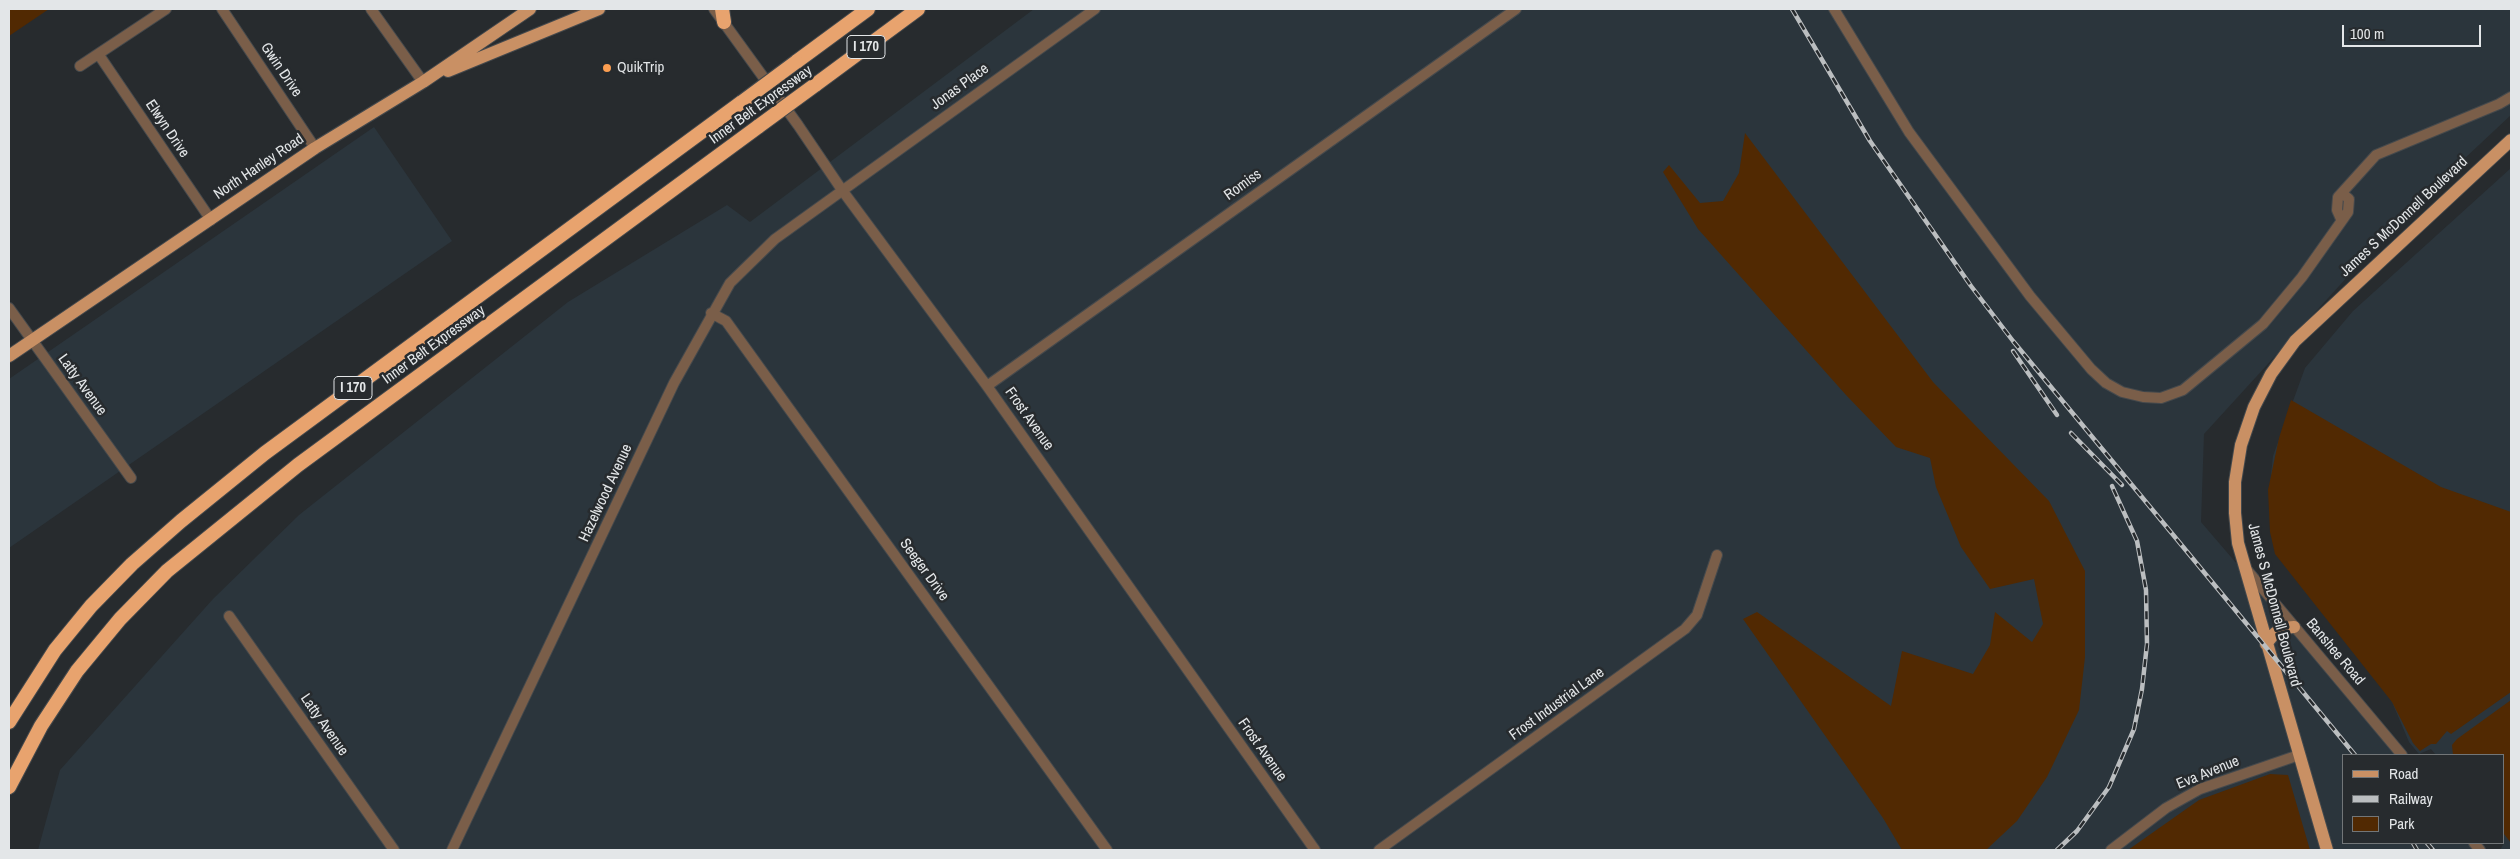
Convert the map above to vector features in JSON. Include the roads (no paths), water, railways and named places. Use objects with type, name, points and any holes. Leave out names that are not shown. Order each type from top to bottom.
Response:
[{"type":"highway","name":"Inner Belt Expressway","points":[[9,722],[44,666],[86,613],[132,564],[180,521],[278,443],[868,9]]},
{"type":"highway","name":"Inner Belt Expressway","points":[[9,787],[41,726],[77,671],[120,619],[174,565],[305,460],[918,9]]},
{"type":"main road","name":"North Hanley Road","points":[[9,356],[315,148],[423,82],[530,9]]},
{"type":"main road","points":[[423,82],[599,9]]},
{"type":"main road","name":"James S McDonnell Boulevard","points":[[2327,850],[2238,543],[2235,513],[2237,463],[2254,406],[2271,374],[2307,328],[2511,140]]},
{"type":"main road","points":[[2266,644],[2280,631],[2294,627]]},
{"type":"street","points":[[80,66],[166,9]]},
{"type":"street","name":"Gwin Drive","points":[[222,9],[315,148]]},
{"type":"street","points":[[371,9],[423,82]]},
{"type":"street","name":"Frost Avenue","points":[[714,9],[723,15],[842,190],[987,386],[1315,850]]},
{"type":"street","name":"Jonas Place","points":[[842,190],[1095,9]]},
{"type":"street","name":"Romiss","points":[[987,386],[1516,9]]},
{"type":"street","points":[[1834,9],[1909,132],[2027,293],[2091,369],[2106,383],[2122,392],[2143,397],[2161,398],[2183,390],[2205,374],[2263,324],[2302,277],[2341,219],[2348,212],[2349,199],[2343,194],[2376,155],[2499,104],[2511,96]]},
{"type":"street","name":"Elwyn Drive","points":[[99,55],[211,220]]},
{"type":"street","name":"Hazelwood Avenue","points":[[452,850],[674,383],[711,313],[730,283],[750,261],[775,239],[842,190]]},
{"type":"street","name":"Latty Avenue","points":[[9,308],[130,478]]},
{"type":"street","name":"Seeger Drive","points":[[711,313],[726,321],[1107,850]]},
{"type":"street","name":"Frost Industrial Lane","points":[[1379,850],[1685,629],[1697,615],[1718,555]]},
{"type":"street","name":"Banshee Road","points":[[2245,567],[2401,754]]},
{"type":"street","name":"Latty Avenue","points":[[230,616],[394,850]]},
{"type":"street","name":"Eva Avenue","points":[[2111,850],[2166,808],[2200,789],[2299,755]]},
{"type":"railway","points":[[1792,9],[1870,141],[1971,286],[2013,341],[2354,754]]},
{"type":"railway","points":[[2013,351],[2057,415]]},
{"type":"railway","points":[[2071,433],[2122,485]]},
{"type":"railway","points":[[2057,850],[2077,831],[2109,787],[2134,729],[2142,689],[2147,644],[2146,590],[2137,541],[2112,486]]},
{"type":"railway","points":[[2414,844],[2417,850]]},
{"type":"railway","points":[[2428,844],[2433,850]]},
{"type":"place","name":"QuikTrip","points":[[607,68]]}]
